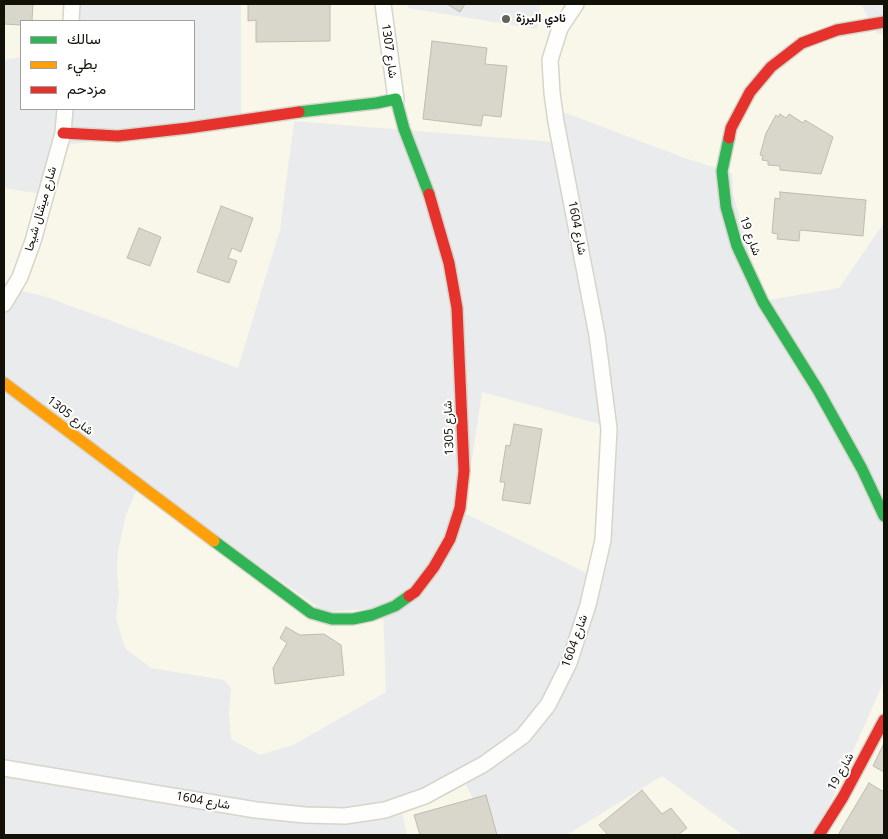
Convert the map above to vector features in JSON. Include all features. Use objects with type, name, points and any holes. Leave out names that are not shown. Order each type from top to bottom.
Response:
[{"type":"street","points":[[71,20],[72,4]]},
{"type":"street","name":"شارع 1307","points":[[383,4],[396,99]]},
{"type":"street","name":"شارع 1604","points":[[4,768],[256,810],[305,816],[345,816],[385,810],[433,792],[484,764],[523,736],[548,705],[569,662],[588,605],[603,540],[609,429],[598,335],[552,93],[550,60],[560,28],[576,4]]},
{"type":"street","name":"شارع 19","points":[[884,22],[837,30],[802,43],[771,67],[750,92],[731,128],[722,171],[726,207],[738,246],[763,302],[818,390],[862,469],[884,516]]},
{"type":"street","points":[[63,133],[118,136],[320,109],[377,104],[396,99]]},
{"type":"street","name":"شارع 1305","points":[[4,383],[310,613],[332,619],[353,619],[372,615],[396,606],[415,592],[434,568],[450,539],[460,508],[464,471],[457,308],[448,263],[426,188],[404,129],[396,99]]},
{"type":"street","name":"شارع ميشال شيحا","points":[[4,304],[20,277],[33,241],[63,133],[65,110]]},
{"type":"street","name":"شارع 19","points":[[819,835],[843,796],[884,720]]},
{"type":"shaded area","points":[[72,4],[241,4],[241,121],[67,145],[54,196],[4,188],[4,60],[20,57],[20,110],[195,110],[195,20],[68,20]]},
{"type":"shaded area","name":"نادي اليرزة","points":[[407,4],[540,4],[537,29],[408,8]]},
{"type":"shaded area","points":[[861,4],[884,4],[884,33],[877,34]]},
{"type":"shaded area","points":[[555,109],[682,157],[732,173],[733,193],[762,301],[839,288],[884,223],[884,681],[816,835],[743,835],[662,776],[567,835],[494,835],[463,780],[400,803],[407,835],[4,835],[4,287],[44,296],[238,368],[280,230],[294,121],[554,142]],"holes":[[[482,392],[603,425],[593,576],[464,513]],[[140,482],[325,612],[383,608],[386,692],[295,744],[260,755],[231,739],[229,712],[231,688],[224,680],[151,668],[125,648],[116,618],[119,594],[118,551],[126,515]]]},
{"type":"building","points":[[4,4],[33,4],[32,20],[20,20],[20,25],[4,24]]},
{"type":"building","points":[[248,4],[330,4],[330,41],[256,42],[256,20],[248,21]]},
{"type":"building","points":[[447,4],[465,4],[460,12]]},
{"type":"building","points":[[432,41],[487,48],[485,64],[507,66],[501,117],[483,115],[481,126],[423,119]]},
{"type":"building","points":[[780,114],[786,118],[789,114],[803,123],[805,120],[833,137],[821,174],[780,170],[780,166],[768,165],[768,161],[762,160],[763,156],[760,155],[766,133],[776,115],[778,117]]},
{"type":"building","points":[[780,192],[866,200],[863,236],[800,230],[799,241],[777,239],[778,234],[772,233],[775,198],[780,199]]},
{"type":"building","points":[[221,206],[253,218],[241,252],[232,248],[228,258],[237,261],[229,283],[197,272]]},
{"type":"building","points":[[139,228],[161,237],[150,266],[127,258]]},
{"type":"building","points":[[514,424],[542,429],[530,504],[502,500],[505,482],[500,482],[506,445],[510,446]]},
{"type":"building","points":[[286,627],[300,635],[324,634],[341,645],[344,675],[275,684],[273,668],[287,643],[280,638]]},
{"type":"building","points":[[884,743],[884,772],[873,766]]},
{"type":"building","points":[[869,783],[884,792],[884,835],[838,835]]},
{"type":"building","points":[[642,790],[662,814],[671,808],[687,828],[678,835],[608,835],[599,825]]},
{"type":"building","points":[[486,795],[497,835],[420,835],[414,815]]},
{"type":"traffic: fast","points":[[299,112],[396,99],[404,129],[429,194]]},
{"type":"traffic: fast","points":[[729,138],[722,171],[726,207],[737,246],[763,302],[818,390],[862,469],[884,516]]},
{"type":"traffic: fast","points":[[214,541],[311,613],[332,619],[353,619],[372,615],[395,606],[409,596]]},
{"type":"traffic: slow","points":[[4,383],[214,541]]},
{"type":"traffic: jam","points":[[729,138],[731,128],[750,92],[771,67],[802,43],[837,30],[884,22]]},
{"type":"traffic: jam","points":[[63,133],[118,136],[299,112]]},
{"type":"traffic: jam","points":[[409,596],[415,592],[434,567],[450,539],[460,508],[464,471],[457,308],[449,263],[429,194]]},
{"type":"traffic: jam","points":[[819,835],[843,797],[884,720]]},
{"type":"place","name":"نادي اليرزة","points":[[506,19]]}]
